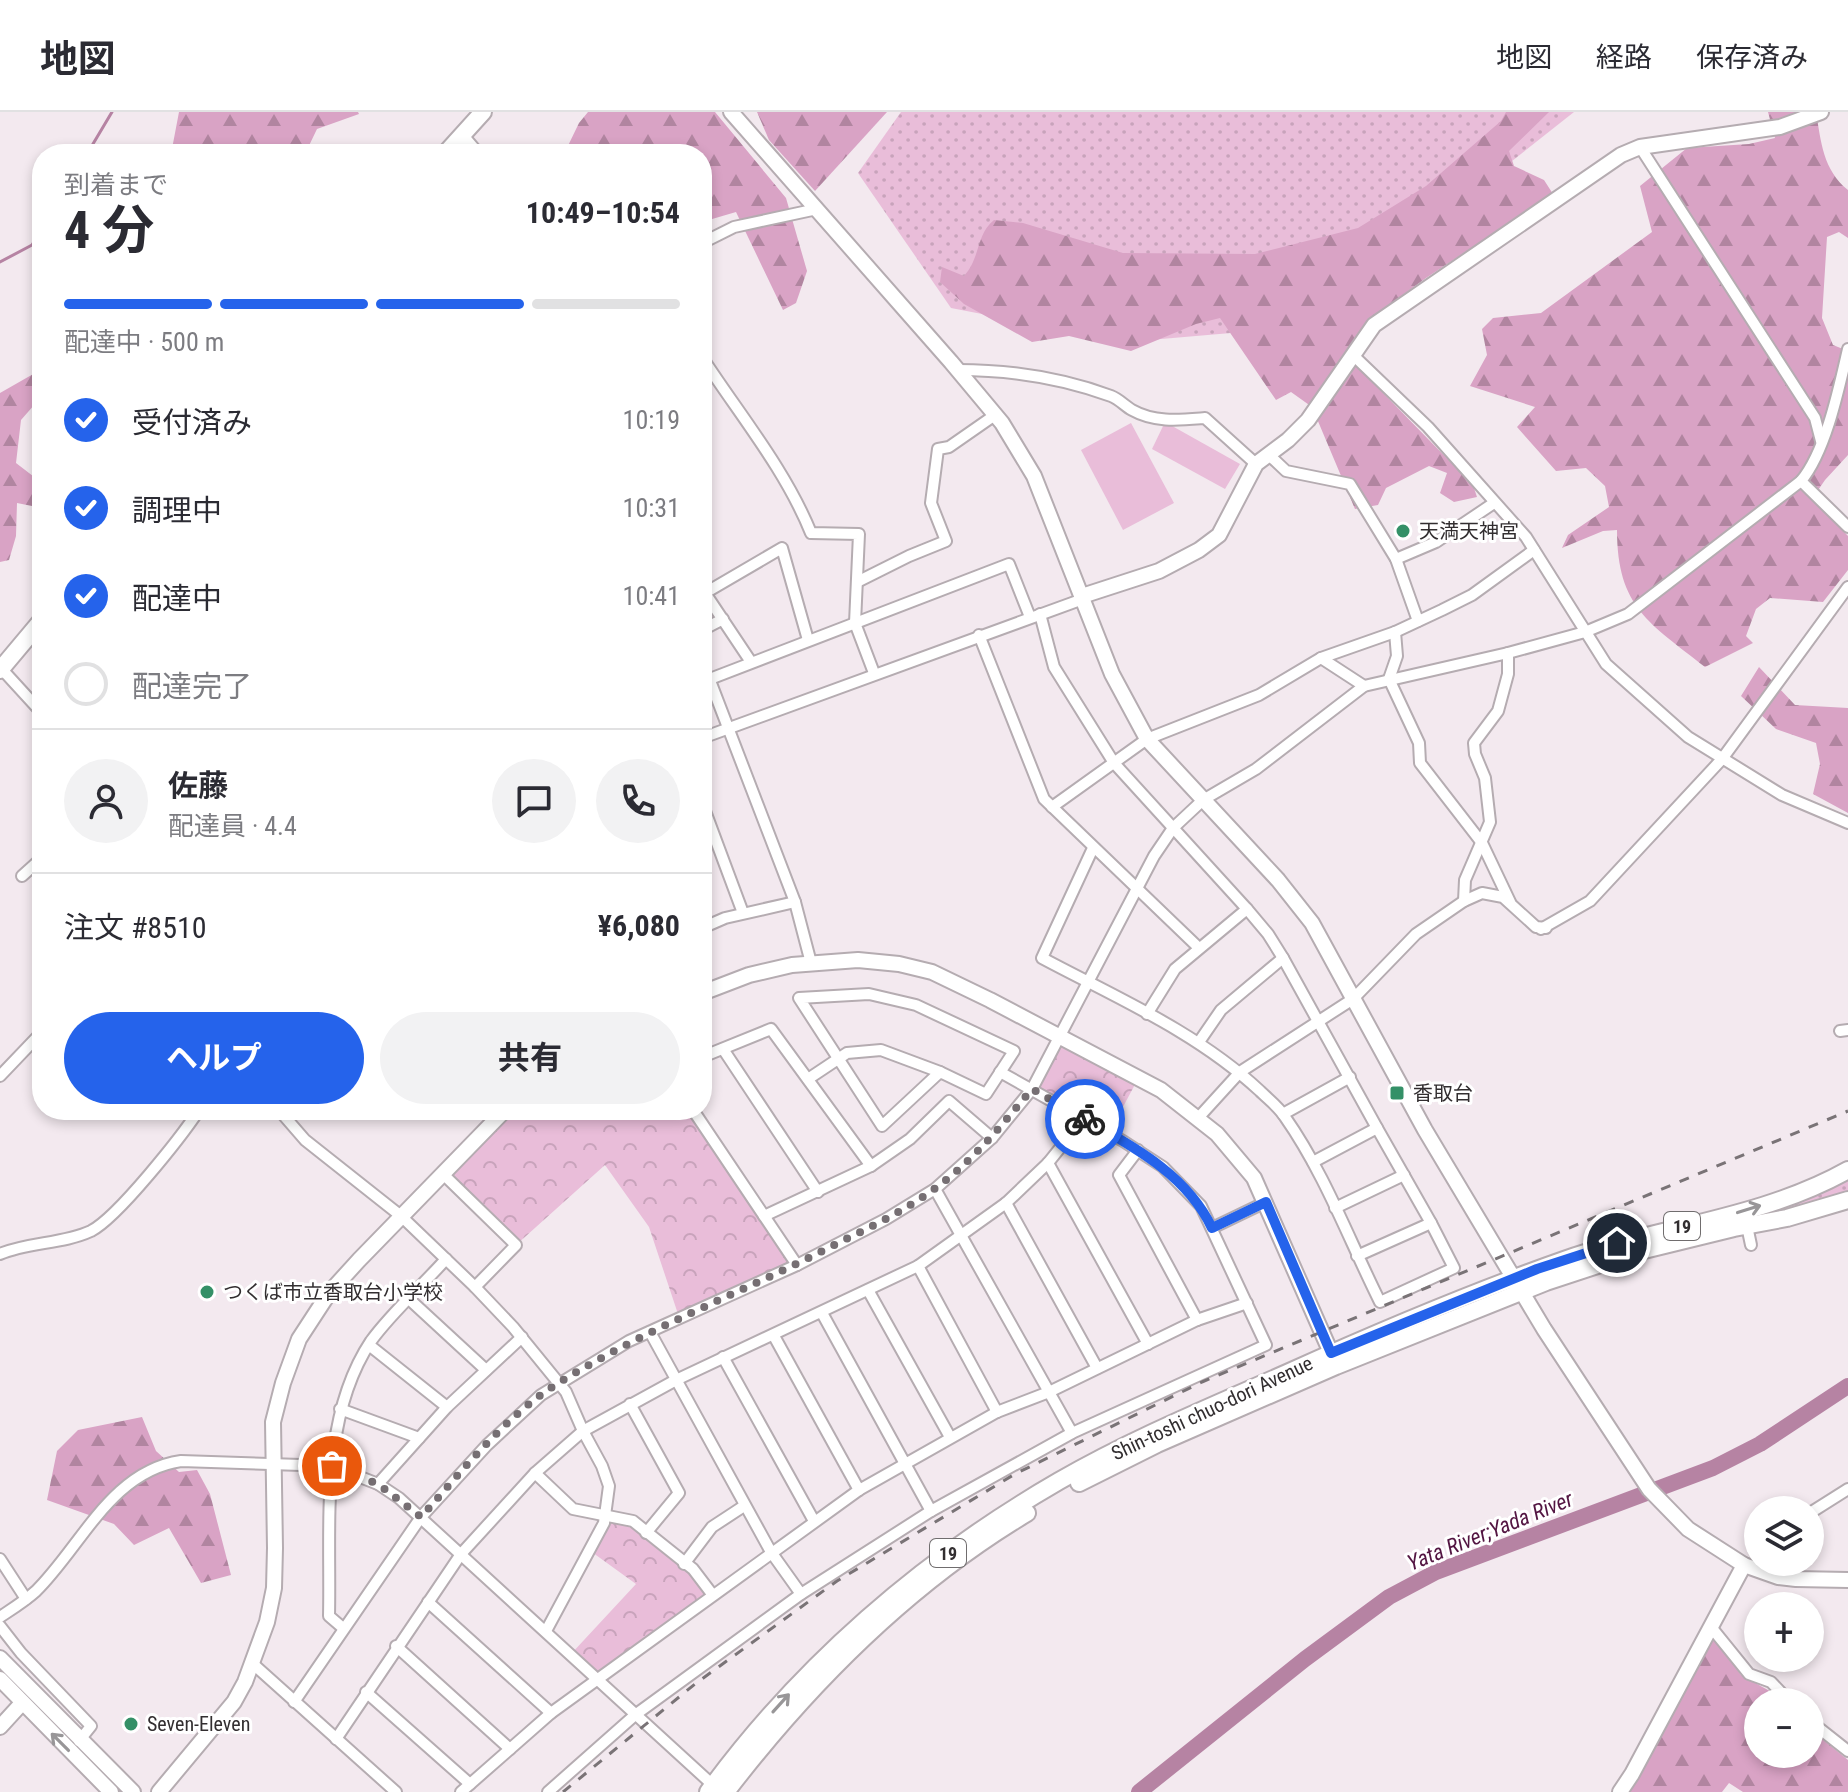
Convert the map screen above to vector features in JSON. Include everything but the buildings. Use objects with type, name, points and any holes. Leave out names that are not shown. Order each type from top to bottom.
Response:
[{"type":"main road","points":[[454,144],[483,112]]},
{"type":"main road","points":[[0,669],[32,632]]},
{"type":"main road","name":"Shin-toshi chuo-dori Avenue","points":[[717,1790],[848,1654],[919,1591],[1011,1523],[1066,1489],[1334,1360],[1517,1285],[1590,1251],[1802,1193],[1848,1170]]},
{"type":"main road","name":"Shin-toshi chuo-dori Avenue","points":[[1517,1285],[1640,1251],[1800,1215],[1848,1200]]},
{"type":"street","points":[[731,112],[995,415],[1034,476],[1112,674],[1147,739],[1312,923],[1425,1130],[1517,1285],[1637,1474],[1661,1504],[1708,1544],[1744,1565],[1620,1792]]},
{"type":"street","points":[[712,734],[1159,571],[1199,550],[1219,535],[1262,459],[1308,420],[1374,325],[1395,309],[1621,155],[1640,147],[1780,127],[1821,112]]},
{"type":"street","points":[[462,134],[470,144]]},
{"type":"street","points":[[1640,147],[1815,418],[1821,441]]},
{"type":"street","points":[[712,238],[734,227],[817,209]]},
{"type":"street","points":[[294,1702],[421,1517],[487,1445],[541,1395],[650,1332],[797,1265],[886,1219],[935,1189],[992,1138],[1032,1089],[1137,888],[1173,828],[1203,800],[1256,769],[1364,686],[1585,632],[1628,614],[1801,481],[1812,467],[1848,349]]},
{"type":"street","points":[[1354,356],[1428,427],[1534,550],[1606,664],[1628,685],[1663,717],[1722,759],[1782,795],[1848,823]]},
{"type":"street","points":[[958,370],[1004,371],[1072,386],[1114,397],[1133,410],[1158,419],[1205,418],[1262,459],[1286,471],[1350,484],[1396,559],[1418,621]]},
{"type":"street","points":[[712,372],[772,461],[802,510],[811,533],[859,534],[855,623],[874,673]]},
{"type":"street","points":[[857,582],[946,541],[931,503],[938,449],[949,447],[995,415]]},
{"type":"street","points":[[1801,481],[1848,527]]},
{"type":"street","points":[[1396,559],[1436,542],[1494,503]]},
{"type":"street","points":[[712,589],[782,548],[808,640]]},
{"type":"street","points":[[1052,807],[1147,739],[1259,695],[1321,658],[1395,632],[1472,595],[1534,550]]},
{"type":"street","points":[[712,678],[1009,564],[1035,616],[1054,667],[1114,763],[1268,934],[1454,1268],[1380,1302],[1313,1162],[1283,1114],[1240,1072],[1199,1042],[1042,958],[1093,848]]},
{"type":"street","points":[[1199,1117],[1240,1072],[1353,999],[1416,934],[1464,901],[1482,893],[1503,897],[1543,929],[1590,901],[1722,759],[1848,587]]},
{"type":"street","points":[[712,603],[751,662]]},
{"type":"street","points":[[712,625],[723,619]]},
{"type":"street","points":[[1395,632],[1397,656],[1389,679],[1419,743],[1420,763],[1482,843],[1510,898],[1510,904]]},
{"type":"street","points":[[979,635],[1044,799],[1199,948]]},
{"type":"street","points":[[1464,901],[1465,880],[1490,822],[1485,778],[1474,743],[1498,711],[1508,674],[1508,653]]},
{"type":"street","points":[[1321,658],[1364,686]]},
{"type":"street","points":[[0,669],[32,703]]},
{"type":"street","points":[[712,692],[729,727],[795,902],[811,963]]},
{"type":"street","points":[[712,830],[743,913]]},
{"type":"street","points":[[22,876],[32,867]]},
{"type":"street","points":[[712,923],[795,902]]},
{"type":"street","points":[[1147,1014],[1175,969],[1247,909]]},
{"type":"street","points":[[1199,1042],[1221,1010],[1283,958]]},
{"type":"street","points":[[712,989],[749,975],[811,963],[858,960],[899,964],[932,972],[1060,1035],[1161,1090],[1217,1134],[1254,1178],[1334,1360]]},
{"type":"street","points":[[808,1079],[837,1059],[847,1053],[881,1050],[940,1072],[986,1094],[1014,1051],[916,1005],[869,994],[799,998],[837,1059],[882,1126],[940,1072]]},
{"type":"street","points":[[712,1053],[771,1029],[871,1166]]},
{"type":"street","points":[[0,1076],[32,1042]]},
{"type":"street","points":[[723,1049],[818,1192]]},
{"type":"street","points":[[548,1792],[635,1715],[801,1594],[931,1511],[1072,1433],[1266,1345],[1201,1206],[1163,1167],[1084,1118],[1000,1072]]},
{"type":"street","points":[[1283,1114],[1350,1077]]},
{"type":"street","points":[[764,1216],[871,1166],[910,1139],[949,1101],[992,1138]]},
{"type":"street","points":[[336,1739],[461,1554],[535,1473],[583,1431],[676,1380],[918,1266],[1006,1203],[1048,1163],[1084,1118]]},
{"type":"street","points":[[0,1254],[91,1231],[137,1188],[191,1120]]},
{"type":"street","points":[[288,1120],[305,1140],[401,1216],[446,1259],[522,1337],[560,1382],[609,1486],[604,1523],[546,1631]]},
{"type":"street","points":[[159,1792],[227,1713],[245,1682],[267,1622],[274,1588],[273,1422],[299,1339],[329,1293],[496,1120]]},
{"type":"street","points":[[700,1120],[797,1265]]},
{"type":"street","points":[[1313,1162],[1377,1128]]},
{"type":"street","points":[[1138,1150],[1119,1175],[1197,1320]]},
{"type":"street","points":[[1048,1163],[1148,1344]]},
{"type":"street","points":[[443,1174],[516,1245],[475,1287]]},
{"type":"street","points":[[1335,1208],[1404,1175]]},
{"type":"street","points":[[935,1189],[1072,1433]]},
{"type":"street","points":[[1212,1228],[1266,1202]]},
{"type":"street","points":[[1006,1203],[1097,1368]]},
{"type":"street","points":[[1357,1256],[1431,1223]]},
{"type":"street","points":[[1747,1226],[1751,1245]]},
{"type":"street","points":[[343,1628],[329,1616],[333,1440],[340,1409],[352,1375],[369,1345],[446,1259]]},
{"type":"street","points":[[918,1266],[997,1412]]},
{"type":"street","points":[[868,1290],[950,1437]]},
{"type":"street","points":[[409,1299],[486,1370]]},
{"type":"street","points":[[366,1692],[466,1788],[551,1713],[859,1490],[997,1412],[1049,1392],[1197,1320],[1247,1303]]},
{"type":"street","points":[[822,1313],[931,1511]]},
{"type":"street","points":[[650,1332],[744,1506],[801,1594]]},
{"type":"street","points":[[774,1336],[859,1490]]},
{"type":"street","points":[[378,1484],[447,1407],[522,1337]]},
{"type":"street","points":[[369,1345],[447,1407]]},
{"type":"street","points":[[723,1357],[814,1521]]},
{"type":"street","points":[[630,1404],[679,1493],[646,1533]]},
{"type":"street","points":[[340,1409],[419,1438]]},
{"type":"street","points":[[0,1617],[36,1591],[107,1504],[147,1472],[166,1463],[332,1466],[378,1484],[421,1517],[717,1790]]},
{"type":"street","points":[[535,1473],[573,1509],[633,1521],[693,1569],[712,1594]]},
{"type":"street","points":[[1824,1504],[1848,1489]]},
{"type":"street","points":[[684,1564],[712,1527],[744,1506]]},
{"type":"street","points":[[0,1559],[26,1599]]},
{"type":"street","points":[[1780,1576],[1848,1580]]},
{"type":"street","points":[[428,1602],[551,1713]]},
{"type":"street","points":[[0,1626],[30,1663],[91,1726],[79,1741]]},
{"type":"street","points":[[1711,1627],[1749,1674],[1771,1682],[1777,1688]]},
{"type":"street","points":[[396,1646],[510,1749]]},
{"type":"street","points":[[0,1658],[133,1792]]},
{"type":"street","points":[[252,1663],[396,1792]]},
{"type":"street","points":[[0,1679],[111,1792]]},
{"type":"street","points":[[0,1727],[22,1703]]},
{"type":"street","points":[[1824,1732],[1848,1751]]},
{"type":"green space","points":[[179,112],[359,114],[317,129],[310,144],[173,144]]},
{"type":"green space","points":[[588,112],[715,112],[786,198],[807,271],[796,303],[783,310],[736,212],[712,219],[712,144],[569,144]]},
{"type":"green space","points":[[757,112],[887,112],[815,191],[769,140]]},
{"type":"green space","points":[[901,112],[1574,112],[1302,327],[1126,342],[951,308],[858,173]]},
{"type":"green space","points":[[1506,112],[1549,112],[1509,151],[1514,166],[1544,180],[1553,194],[1374,316],[1346,355],[1473,485],[1477,497],[1454,502],[1440,493],[1447,473],[1429,466],[1386,488],[1378,505],[1355,509],[1312,407],[1291,392],[1276,400],[1220,318],[1196,324],[1131,351],[1069,336],[1032,342],[964,304],[940,282],[942,267],[964,276],[984,232],[994,220],[1023,223],[1123,253],[1255,254],[1358,228],[1426,186],[1501,121]]},
{"type":"green space","points":[[1768,112],[1816,112],[1828,164],[1848,190],[1848,238],[1839,232],[1827,237],[1822,318],[1833,345],[1848,351],[1848,455],[1812,499],[1848,536],[1848,570],[1823,602],[1770,598],[1756,609],[1746,636],[1753,643],[1705,667],[1653,625],[1630,596],[1623,578],[1617,530],[1603,531],[1562,548],[1568,535],[1609,507],[1605,486],[1586,468],[1556,471],[1517,427],[1535,407],[1470,386],[1487,355],[1482,329],[1493,318],[1541,313],[1652,232],[1640,186],[1687,148],[1749,144],[1775,138]]},
{"type":"green space","points":[[32,375],[32,407],[21,420],[16,463],[32,475],[32,506],[17,503],[16,536],[9,560],[0,562],[0,393]]},
{"type":"green space","points":[[1165,422],[1240,464],[1225,489],[1152,449]]},
{"type":"green space","points":[[1131,423],[1174,503],[1123,530],[1081,450]]},
{"type":"green space","points":[[1759,667],[1795,705],[1848,708],[1848,813],[1813,794],[1820,764],[1816,743],[1776,729],[1741,696]]},
{"type":"green space","points":[[1060,1035],[1139,1077],[1109,1133],[1032,1089]]},
{"type":"green space","points":[[495,1120],[700,1120],[797,1265],[680,1320],[649,1227],[605,1165],[516,1245],[443,1174]]},
{"type":"green space","points":[[1848,1176],[1848,1195],[1823,1204],[1604,1251]]},
{"type":"green space","points":[[142,1417],[156,1451],[179,1472],[197,1470],[210,1494],[231,1575],[201,1583],[169,1528],[134,1545],[114,1524],[47,1500],[57,1451],[78,1430]]},
{"type":"green space","points":[[605,1515],[633,1521],[684,1564],[712,1594],[598,1679],[571,1654],[636,1584],[589,1550]]},
{"type":"green space","points":[[1713,1636],[1741,1675],[1764,1688],[1744,1688],[1744,1768],[1824,1768],[1824,1740],[1848,1760],[1848,1792],[1743,1792],[1729,1783],[1722,1792],[1617,1792]]},
{"type":"waterway","points":[[93,144],[112,112]]},
{"type":"waterway","points":[[0,262],[32,245]]},
{"type":"waterway","name":"Yata River;Yada River","points":[[1139,1792],[1305,1659],[1389,1597],[1436,1572],[1713,1468],[1760,1444],[1848,1386]]},
{"type":"railway","points":[[563,1792],[695,1684],[837,1581],[1015,1474],[1202,1382],[1848,1111]]},
{"type":"way so far","points":[[332,1466],[378,1484],[421,1517],[487,1445],[541,1395],[629,1341],[797,1265],[886,1219],[935,1189],[992,1138],[1032,1089],[1085,1119]]},
{"type":"place","name":"天満天神宮","points":[[1403,531]]},
{"type":"place","name":"香取台","points":[[1397,1093]]},
{"type":"place","name":"つくば市立香取台小学校","points":[[207,1292]]},
{"type":"place","name":"Seven-Eleven","points":[[131,1724]]},
{"type":"route","points":[[1085,1119],[1163,1167],[1201,1206],[1212,1228],[1266,1202],[1331,1353],[1537,1269],[1617,1243]]}]
